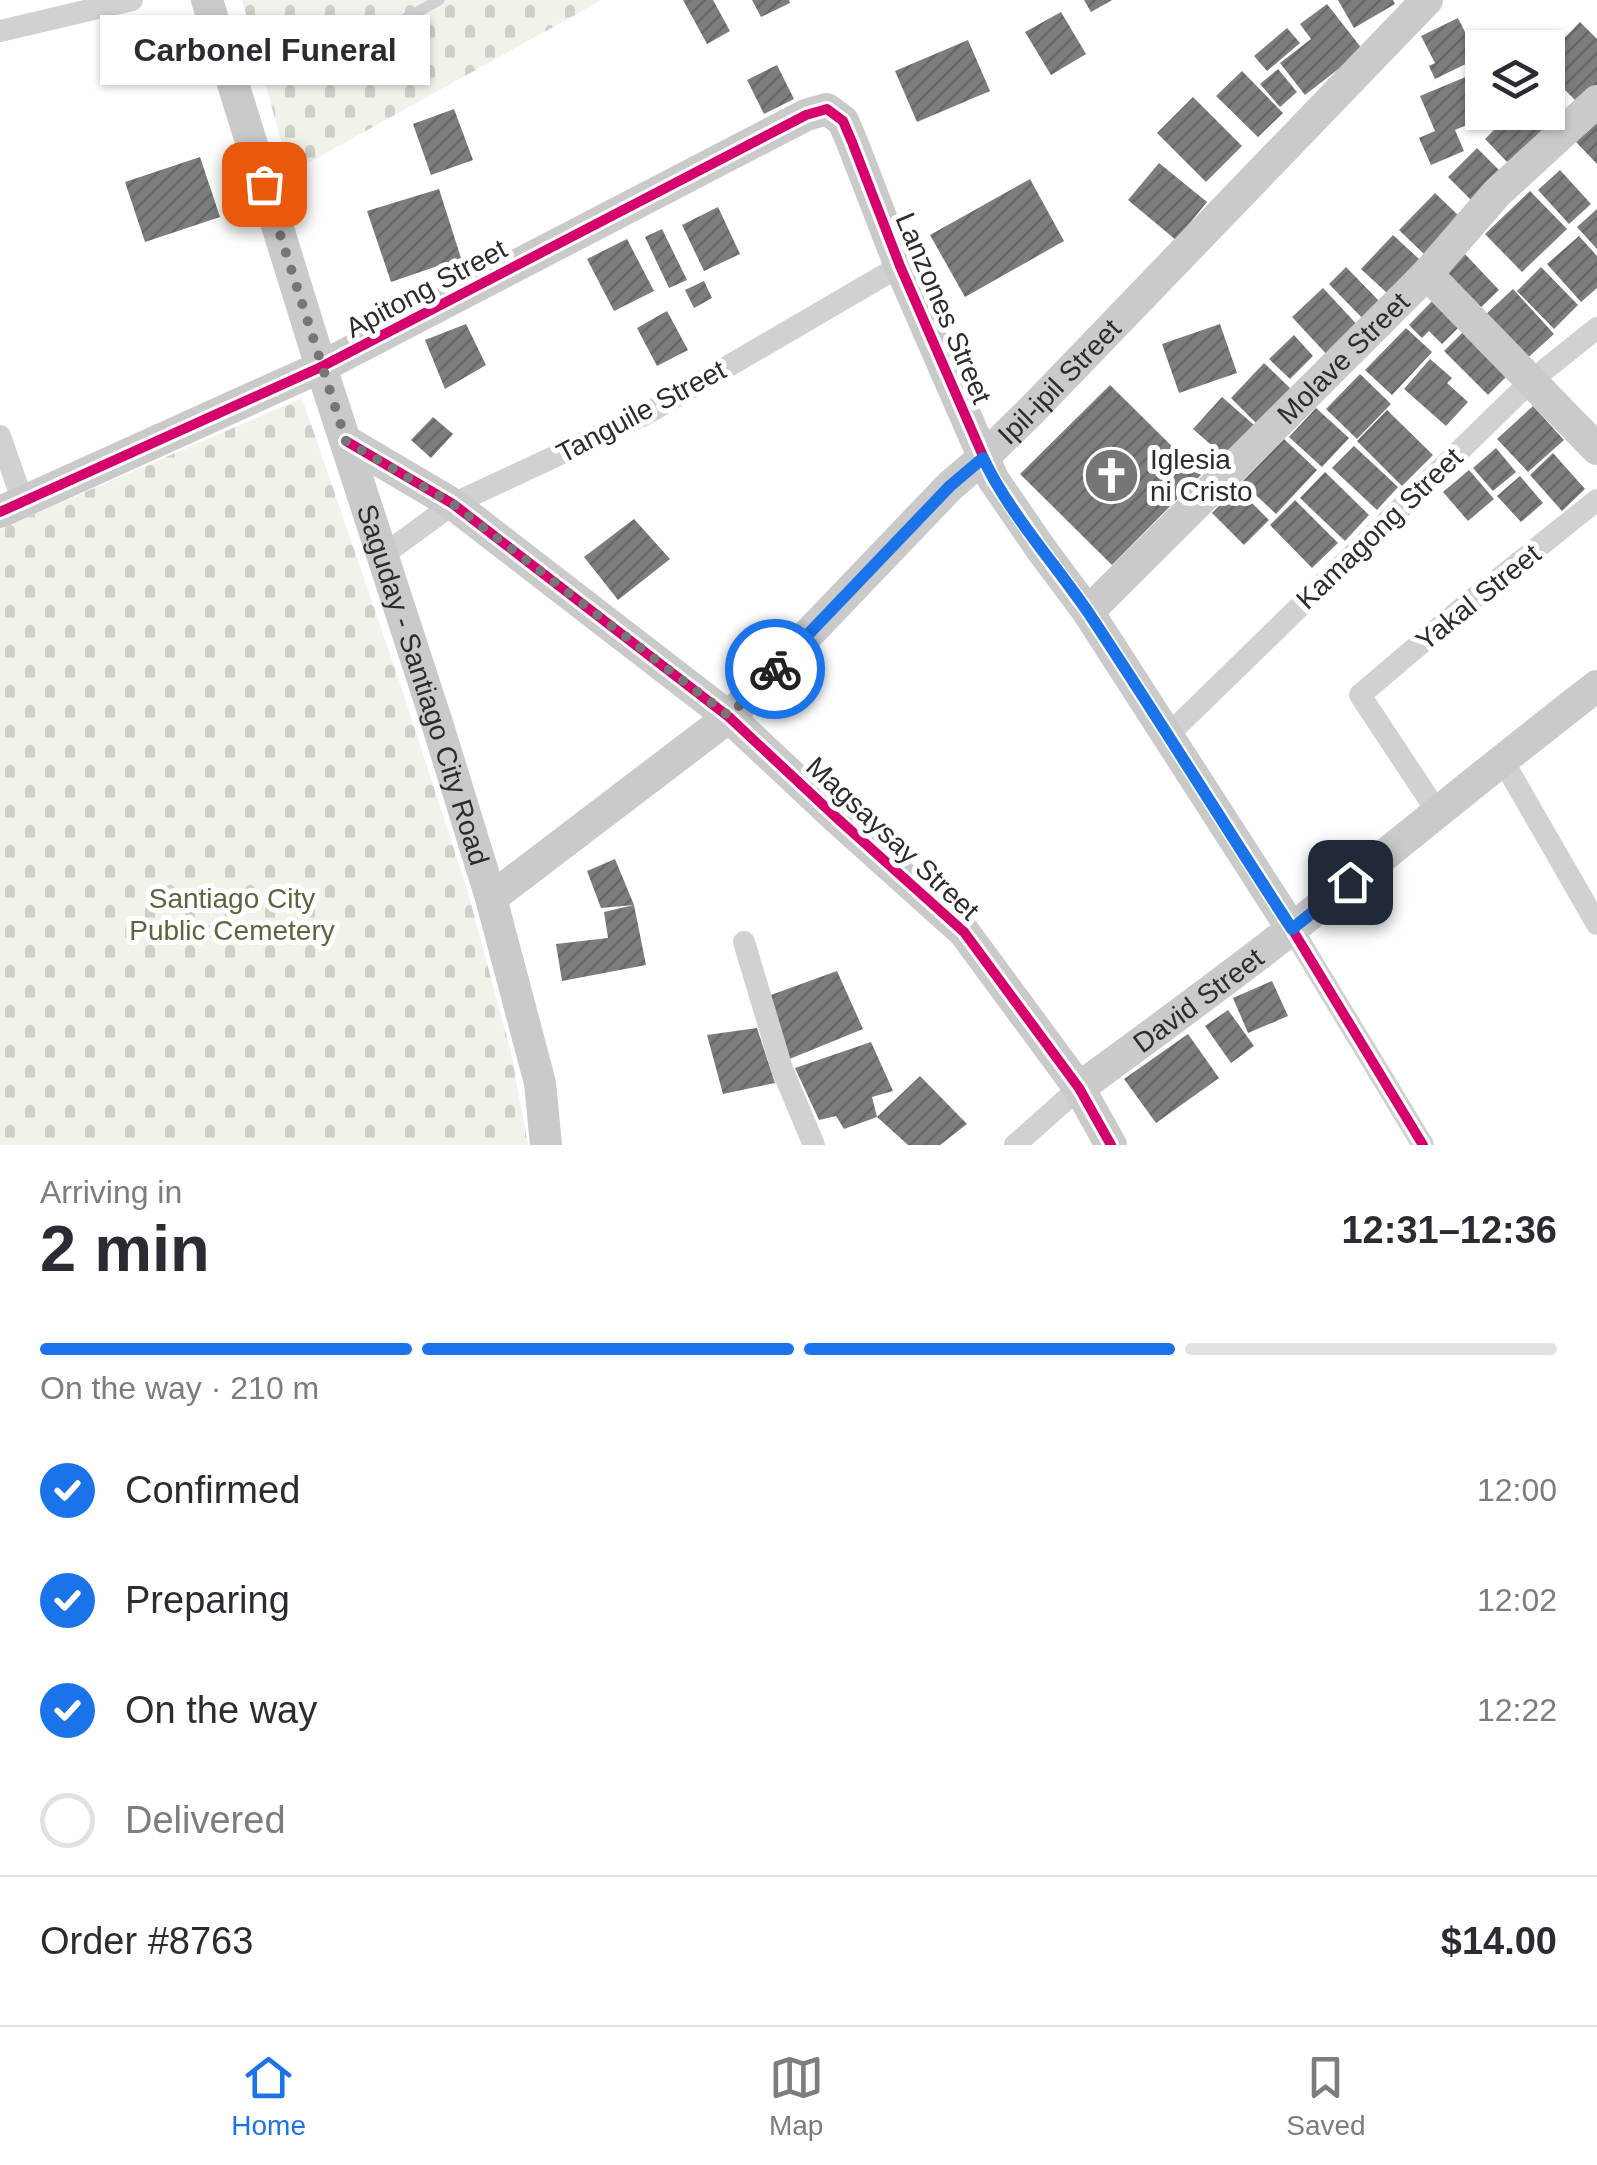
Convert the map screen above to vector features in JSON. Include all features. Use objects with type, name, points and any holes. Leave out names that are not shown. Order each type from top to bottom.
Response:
[{"type":"street","points":[[0,31],[132,0]]},
{"type":"street","name":"Saguday - Santiago City Road","points":[[207,0],[491,898],[540,1083],[546,1145]]},
{"type":"street","name":"Ipil-ipil Street","points":[[491,898],[729,716],[950,486],[1031,411],[1427,0]]},
{"type":"street","name":"Molave Street","points":[[1088,612],[1426,274],[1496,193],[1597,101]]},
{"type":"street","name":"Apitong Street","points":[[12,507],[321,368],[806,115],[827,109],[842,121],[852,142]]},
{"type":"street","name":"Lanzones Street","points":[[852,142],[900,266],[993,478],[1088,612],[1168,735],[1423,1145]]},
{"type":"street","name":"Tanguile Street","points":[[382,556],[453,504],[648,413],[900,266]]},
{"type":"street","points":[[1426,274],[1597,449]]},
{"type":"street","name":"Kamagong Street","points":[[1168,735],[1532,380],[1597,328]]},
{"type":"street","points":[[0,436],[12,507]]},
{"type":"street","name":"Magsaysay Street","points":[[346,441],[453,504],[729,716],[964,932],[1079,1088],[1111,1145]]},
{"type":"street","name":"Yakal Street","points":[[1438,813],[1360,695],[1597,500]]},
{"type":"street","name":"David Street","points":[[1079,1088],[1292,929],[1597,686]]},
{"type":"street","points":[[1502,759],[1597,924]]},
{"type":"street","points":[[744,942],[782,1069],[814,1145]]},
{"type":"street","points":[[1014,1145],[1079,1088]]},
{"type":"lane","points":[[319,67],[439,0]]},
{"type":"green space","points":[[242,0],[602,0],[290,173]]},
{"type":"green space","name":"Santiago City Public Cemetery","points":[[302,398],[467,889],[511,1052],[528,1145],[0,1145],[0,529]]},
{"type":"building","points":[[683,0],[713,0],[730,31],[707,44]]},
{"type":"building","points":[[752,0],[789,0],[790,3],[761,17]]},
{"type":"building","points":[[1084,0],[1112,0],[1091,12]]},
{"type":"building","points":[[1338,0],[1393,0],[1395,4],[1354,28]]},
{"type":"building","points":[[1327,4],[1363,50],[1305,95],[1280,63],[1311,39],[1300,24]]},
{"type":"building","points":[[1061,12],[1086,54],[1051,75],[1025,32]]},
{"type":"building","points":[[1458,18],[1465,32],[1465,64],[1435,79],[1429,66],[1435,63],[1421,36]]},
{"type":"building","points":[[1580,22],[1597,39],[1597,90],[1581,106],[1565,90],[1565,37]]},
{"type":"building","points":[[1287,28],[1300,43],[1267,71],[1254,56]]},
{"type":"building","points":[[968,40],[990,91],[917,122],[895,71]]},
{"type":"building","points":[[777,65],[794,99],[764,114],[747,80]]},
{"type":"building","points":[[1278,69],[1297,92],[1280,107],[1260,84]]},
{"type":"building","points":[[1242,71],[1283,113],[1258,137],[1216,96]]},
{"type":"building","points":[[1465,77],[1465,126],[1455,130],[1464,151],[1431,165],[1419,138],[1435,131],[1420,96]]},
{"type":"building","points":[[1193,97],[1242,146],[1206,182],[1157,133]]},
{"type":"building","points":[[454,109],[473,160],[431,175],[413,124]]},
{"type":"building","points":[[1597,123],[1597,164],[1576,142]]},
{"type":"building","points":[[1494,130],[1545,130],[1509,164],[1485,139]]},
{"type":"building","points":[[1477,148],[1501,172],[1472,201],[1448,177]]},
{"type":"building","points":[[200,157],[220,217],[145,242],[125,182]]},
{"type":"building","points":[[1159,163],[1207,202],[1176,240],[1128,200]]},
{"type":"building","points":[[1560,170],[1591,204],[1569,224],[1538,190]]},
{"type":"building","points":[[1030,179],[1064,241],[965,297],[930,235]]},
{"type":"building","points":[[439,189],[461,258],[391,282],[367,211]]},
{"type":"building","points":[[1530,191],[1567,229],[1522,272],[1485,234]]},
{"type":"building","points":[[1435,193],[1460,217],[1424,254],[1399,230]]},
{"type":"building","points":[[718,207],[740,254],[704,271],[682,225]]},
{"type":"building","points":[[1597,209],[1597,249],[1577,227]]},
{"type":"building","points":[[662,229],[687,280],[669,288],[645,237]]},
{"type":"building","points":[[1393,235],[1419,259],[1387,293],[1361,269]]},
{"type":"building","points":[[1579,236],[1597,256],[1597,288],[1581,302],[1547,264]]},
{"type":"building","points":[[627,239],[654,291],[614,311],[587,259]]},
{"type":"building","points":[[1465,254],[1499,290],[1474,314],[1444,274]]},
{"type":"building","points":[[1346,267],[1384,306],[1367,323],[1329,284]]},
{"type":"building","points":[[1541,267],[1578,305],[1554,329],[1517,291]]},
{"type":"building","points":[[704,281],[712,298],[694,308],[685,290]]},
{"type":"building","points":[[1323,288],[1362,330],[1331,359],[1292,317]]},
{"type":"building","points":[[1513,289],[1554,334],[1522,363],[1481,319]]},
{"type":"building","points":[[1435,298],[1462,324],[1442,344],[1429,331],[1422,338],[1409,325]]},
{"type":"building","points":[[667,311],[688,350],[657,366],[637,328]]},
{"type":"building","points":[[466,324],[486,365],[445,389],[425,340]]},
{"type":"building","points":[[1220,324],[1237,373],[1179,393],[1162,344]]},
{"type":"building","points":[[1406,328],[1432,352],[1392,395],[1365,370]]},
{"type":"building","points":[[1466,329],[1510,373],[1488,395],[1444,351]]},
{"type":"building","points":[[1294,335],[1313,356],[1290,379],[1269,359]]},
{"type":"building","points":[[1430,359],[1452,378],[1447,383],[1468,402],[1446,426],[1404,389]]},
{"type":"building","points":[[1264,363],[1293,391],[1259,426],[1231,398]]},
{"type":"building","points":[[1360,374],[1391,404],[1357,439],[1326,409]]},
{"type":"building","name":"Iglesia ni Cristo","points":[[1110,385],[1201,475],[1112,565],[1020,474]]},
{"type":"building","points":[[1222,397],[1262,432],[1233,464],[1193,429]]},
{"type":"building","points":[[1533,406],[1564,440],[1528,472],[1497,439]]},
{"type":"building","points":[[1316,408],[1349,438],[1322,467],[1289,437]]},
{"type":"building","points":[[1387,410],[1433,455],[1402,486],[1357,441]]},
{"type":"building","points":[[433,417],[453,434],[431,458],[411,440]]},
{"type":"building","points":[[1284,439],[1317,470],[1276,514],[1242,482]]},
{"type":"building","points":[[1354,446],[1398,487],[1377,510],[1332,468]]},
{"type":"building","points":[[1496,448],[1516,472],[1493,491],[1473,468]]},
{"type":"building","points":[[1553,453],[1585,489],[1562,511],[1530,475]]},
{"type":"building","points":[[1469,470],[1494,499],[1468,521],[1443,492]]},
{"type":"building","points":[[1325,472],[1369,515],[1345,541],[1300,498]]},
{"type":"building","points":[[1520,476],[1543,503],[1521,522],[1497,496]]},
{"type":"building","points":[[1232,483],[1269,520],[1244,545],[1212,513],[1220,505],[1215,500]]},
{"type":"building","points":[[1295,500],[1338,543],[1312,568],[1270,525]]},
{"type":"building","points":[[634,519],[670,559],[618,600],[584,557]]},
{"type":"building","points":[[615,859],[634,905],[601,908],[587,871]]},
{"type":"building","points":[[634,905],[646,965],[562,981],[556,944],[608,938],[604,912]]},
{"type":"building","points":[[837,971],[863,1029],[787,1060],[768,996]]},
{"type":"building","points":[[1272,981],[1288,1016],[1248,1033],[1233,998]]},
{"type":"building","points":[[1228,1010],[1254,1046],[1231,1063],[1205,1026]]},
{"type":"building","points":[[757,1028],[775,1083],[723,1094],[707,1035]]},
{"type":"building","points":[[1188,1034],[1219,1078],[1156,1123],[1124,1079]]},
{"type":"building","points":[[871,1042],[893,1091],[872,1097],[877,1117],[844,1129],[836,1116],[819,1120],[795,1068]]},
{"type":"building","points":[[920,1076],[967,1124],[940,1145],[908,1145],[877,1117]]},
{"type":"cycle path","points":[[0,512],[321,367],[806,115],[827,109],[843,121],[900,266],[993,479],[1088,612],[1168,735],[1423,1145]]},
{"type":"cycle path","points":[[346,441],[453,504],[729,717],[964,932],[1079,1088],[1111,1145]]},
{"type":"way so far","points":[[264,184],[346,441],[453,504],[729,716],[775,669]]},
{"type":"place","name":"Carbonel Funeral","points":[[264,184]]},
{"type":"place","name":"Iglesia ni Cristo","points":[[1111,475]]},
{"type":"route","points":[[775,669],[950,486],[983,458],[1041,549],[1088,612],[1292,929],[1350,882]]}]
